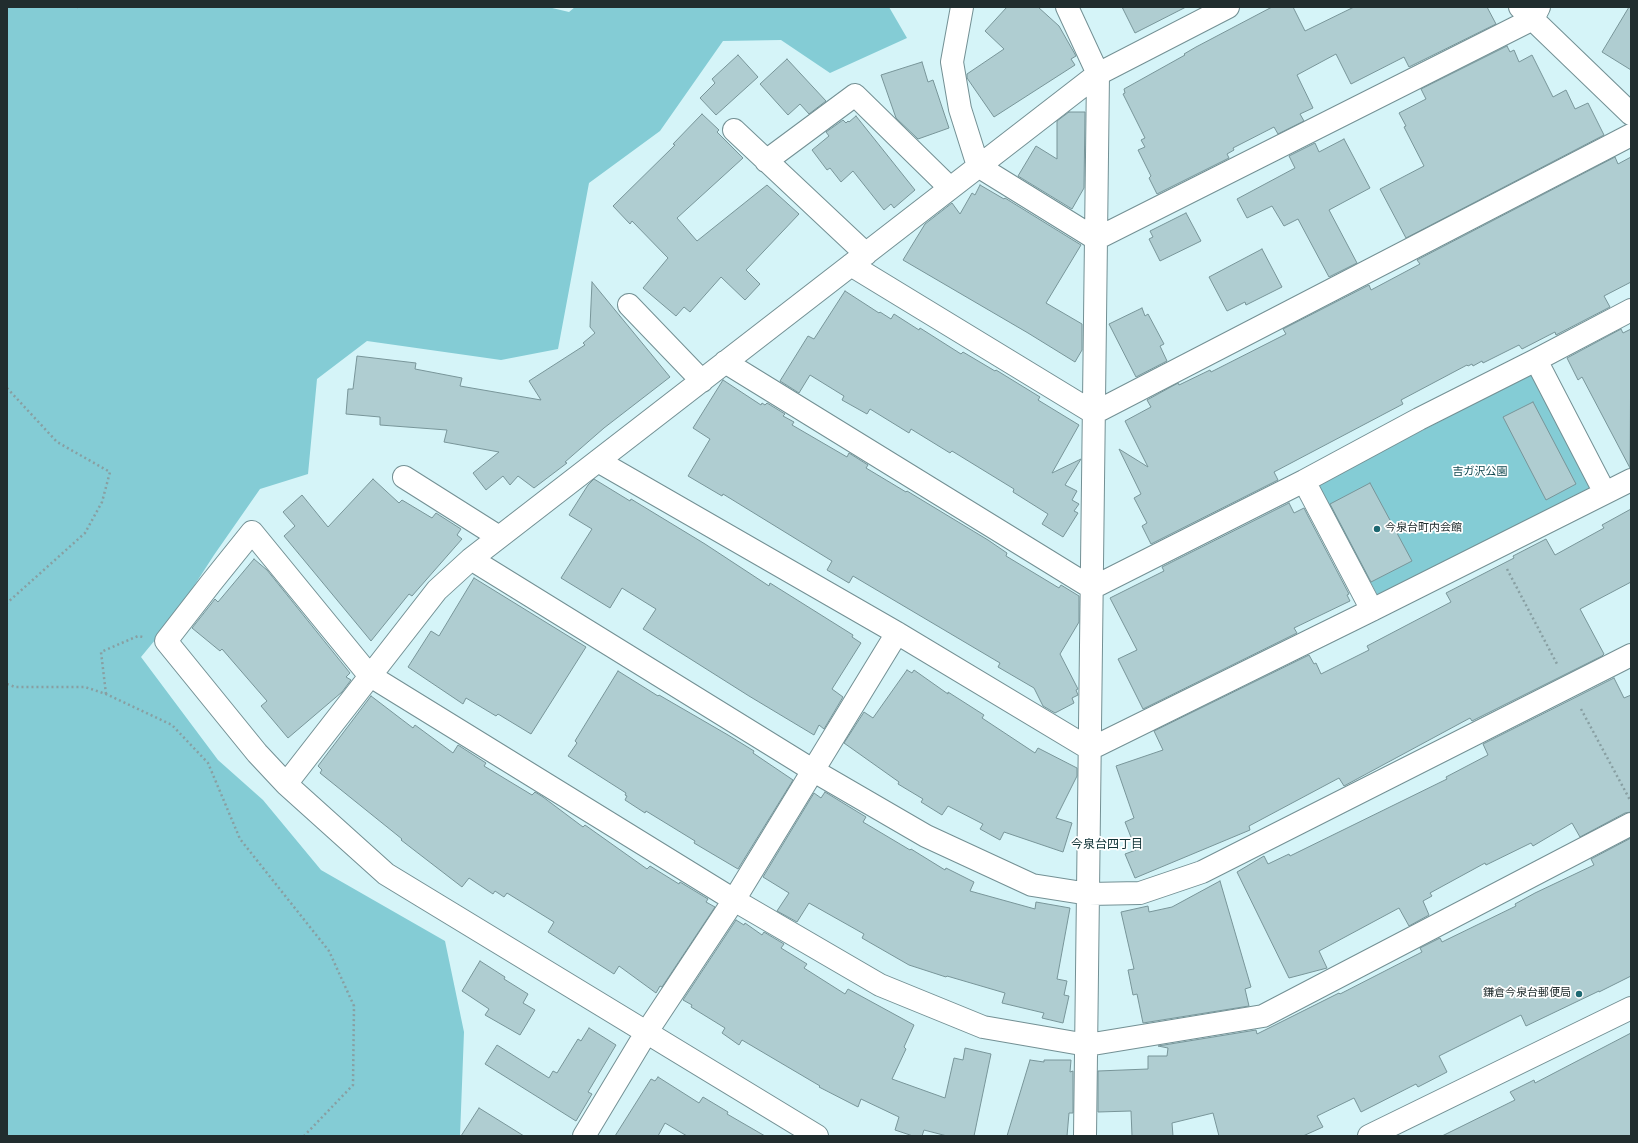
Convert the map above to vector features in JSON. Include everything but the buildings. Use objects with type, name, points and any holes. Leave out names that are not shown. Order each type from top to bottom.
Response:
[{"type":"street","points":[[962,7],[952,62],[960,109],[978,166],[1096,239]]},
{"type":"street","points":[[1067,7],[1098,74],[1085,1136]]},
{"type":"street","points":[[286,784],[437,590],[471,559],[1098,74],[1228,7]]},
{"type":"street","points":[[1096,239],[1531,11],[1631,114]]},
{"type":"street","points":[[766,161],[855,95],[950,188]]},
{"type":"street","points":[[734,130],[766,161],[859,259],[1094,413]]},
{"type":"street","points":[[1094,413],[1631,136]]},
{"type":"street","points":[[629,305],[702,381]]},
{"type":"street","points":[[1092,588],[1304,481],[1419,418],[1536,360],[1631,310]]},
{"type":"street","points":[[1536,360],[1605,493]]},
{"type":"street","points":[[725,362],[1092,588]]},
{"type":"street","points":[[598,461],[897,633],[1090,749]]},
{"type":"street","points":[[404,477],[500,537]]},
{"type":"street","points":[[1090,749],[1631,480]]},
{"type":"street","points":[[1304,481],[1372,610]]},
{"type":"street","points":[[817,1136],[386,874],[286,784],[256,753],[166,641],[211,582],[252,532],[369,676],[734,900],[880,985],[983,1028],[1087,1045],[1263,1016],[1631,824]]},
{"type":"street","points":[[471,559],[814,771],[926,836],[1032,885],[1089,894],[1140,893],[1202,872],[1631,655]]},
{"type":"street","points":[[584,1136],[646,1033],[734,900],[897,633]]},
{"type":"street","points":[[1369,1136],[1631,1008]]},
{"type":"path","points":[[7,388],[57,442],[110,472],[102,502],[84,534],[7,603]]},
{"type":"path","points":[[106,694],[101,652],[138,636]]},
{"type":"path","points":[[7,684],[15,687],[85,687],[106,694],[172,725],[208,762],[240,839],[329,951],[354,1006],[353,1086],[304,1136]]},
{"type":"green space","points":[[7,7],[548,7],[569,12],[575,7],[889,7],[907,38],[830,73],[781,40],[723,41],[660,131],[589,183],[558,349],[501,360],[367,341],[317,379],[308,474],[260,489],[214,555],[174,617],[141,657],[218,760],[263,800],[321,870],[445,941],[464,1032],[460,1136],[7,1136]]},
{"type":"green space","name":"吉ガ沢公園","points":[[1532,374],[1592,489],[1378,596],[1318,484]]},
{"type":"place","name":"今泉台町内会館","points":[[1377,529]]},
{"type":"place","name":"鎌倉今泉台郵便局","points":[[1579,994]]},
{"type":"district","name":"今泉台四丁目","points":[[1107,845]]}]
